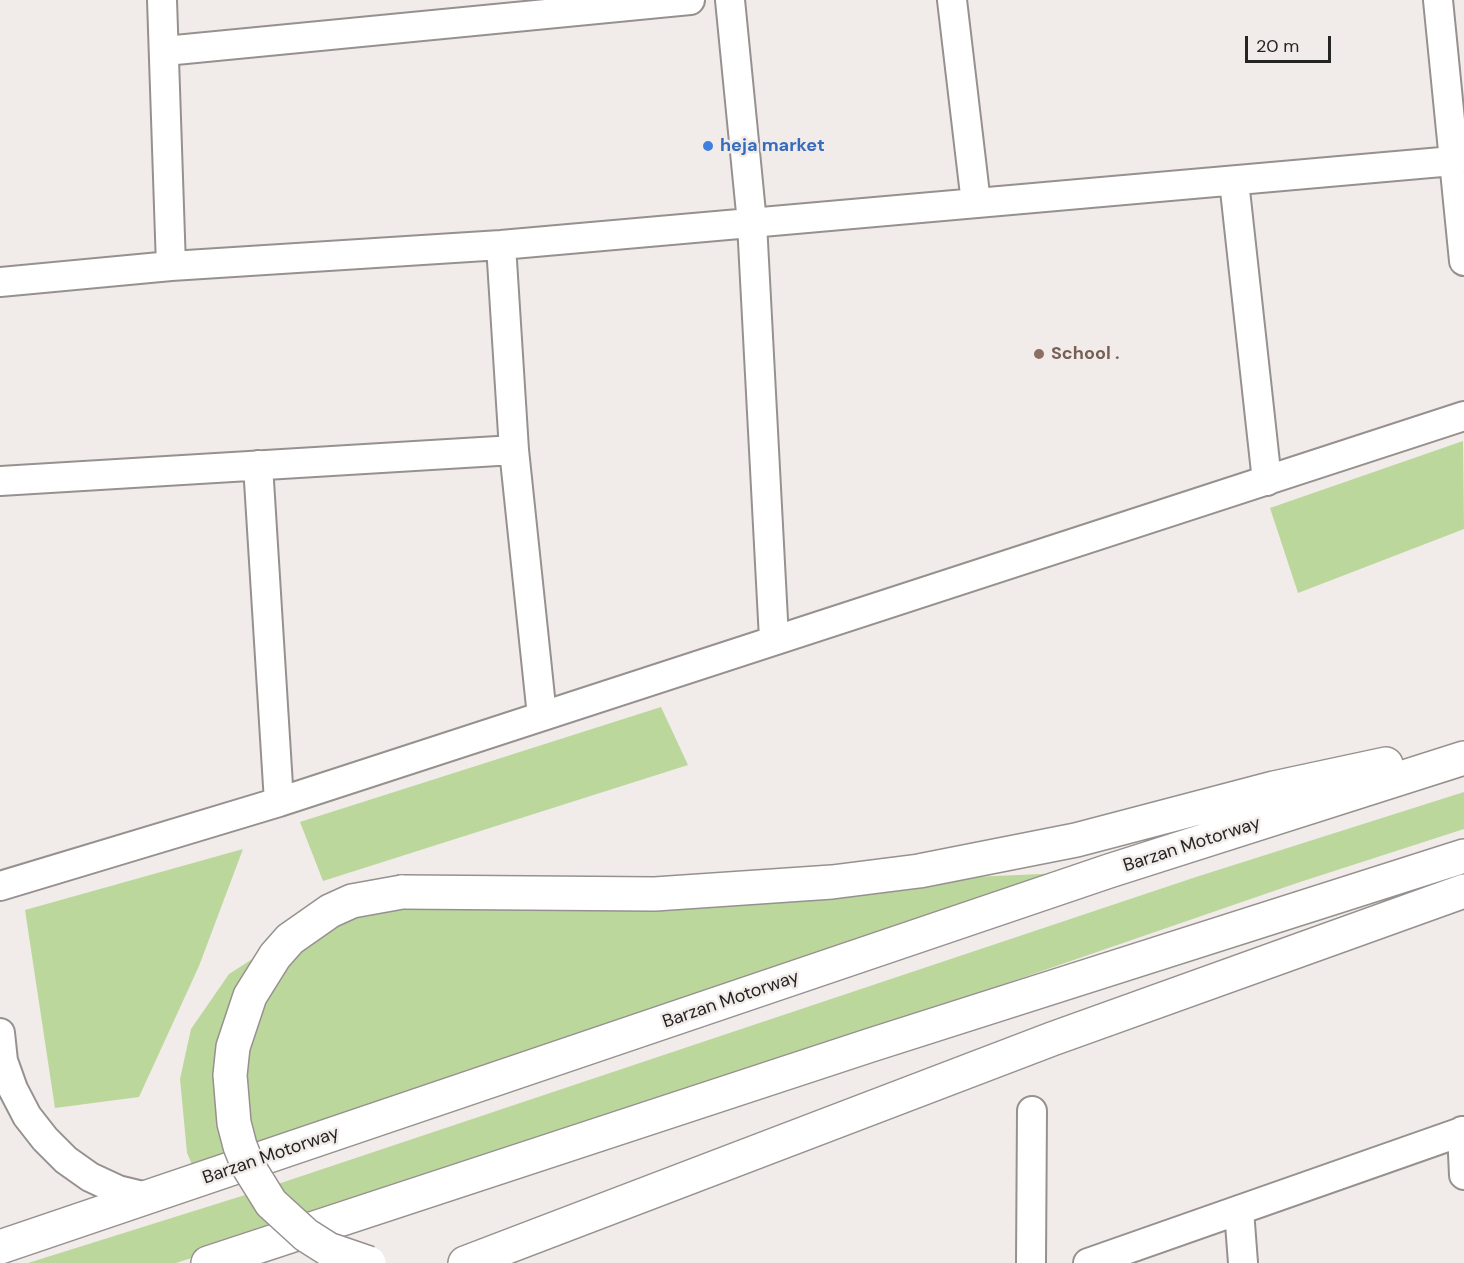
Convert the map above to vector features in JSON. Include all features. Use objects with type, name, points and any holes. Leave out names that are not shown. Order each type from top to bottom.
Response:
[{"type":"highway","points":[[369,1263],[327,1249],[306,1235],[272,1203],[248,1166],[240,1146],[233,1115],[230,1075],[233,1047],[250,996],[275,956],[290,939],[323,916],[352,901],[402,892],[655,894],[810,884],[919,871],[1076,840],[1325,777],[1464,750]]},
{"type":"highway","name":"Barzan Motorway","points":[[0,1247],[1109,871],[1464,758]]},
{"type":"highway","points":[[208,1263],[860,1049],[1464,856]]},
{"type":"highway","points":[[481,1258],[1052,1039],[1464,891]]},
{"type":"street","points":[[162,0],[171,266]]},
{"type":"street","points":[[165,51],[690,0]]},
{"type":"street","points":[[730,0],[752,223],[774,639]]},
{"type":"street","points":[[952,0],[976,204]]},
{"type":"street","points":[[1438,0],[1458,159],[1464,261]]},
{"type":"street","points":[[0,282],[171,266],[501,245],[1234,181],[1458,159]]},
{"type":"street","points":[[1234,181],[1267,481]]},
{"type":"street","points":[[501,245],[514,450],[542,716]]},
{"type":"street","points":[[0,886],[279,802],[1464,416]]},
{"type":"street","points":[[0,481],[514,450]]},
{"type":"street","points":[[258,465],[279,802]]},
{"type":"street","points":[[0,1033],[2,1067],[27,1116],[66,1160],[90,1177],[118,1190],[147,1197]]},
{"type":"street","points":[[1031,1263],[1032,1111]]},
{"type":"street","points":[[1088,1263],[1463,1131],[1464,1175]]},
{"type":"street","points":[[1239,1210],[1243,1263]]},
{"type":"green space","points":[[1463,441],[1464,529],[1298,593],[1270,508]]},
{"type":"green space","points":[[661,707],[688,765],[323,881],[300,822]]},
{"type":"green space","points":[[1464,792],[1464,829],[1297,883],[778,1062],[210,1252],[176,1263],[28,1263],[245,1195],[1196,877]]},
{"type":"green space","points":[[243,849],[199,966],[139,1097],[55,1108],[25,910]]},
{"type":"green space","points":[[1109,871],[199,1181],[187,1153],[180,1079],[191,1029],[229,974],[293,933],[426,901]]},
{"type":"place","name":"heja market","points":[[708,146]]},
{"type":"place","name":"School .","points":[[1039,354]]}]
